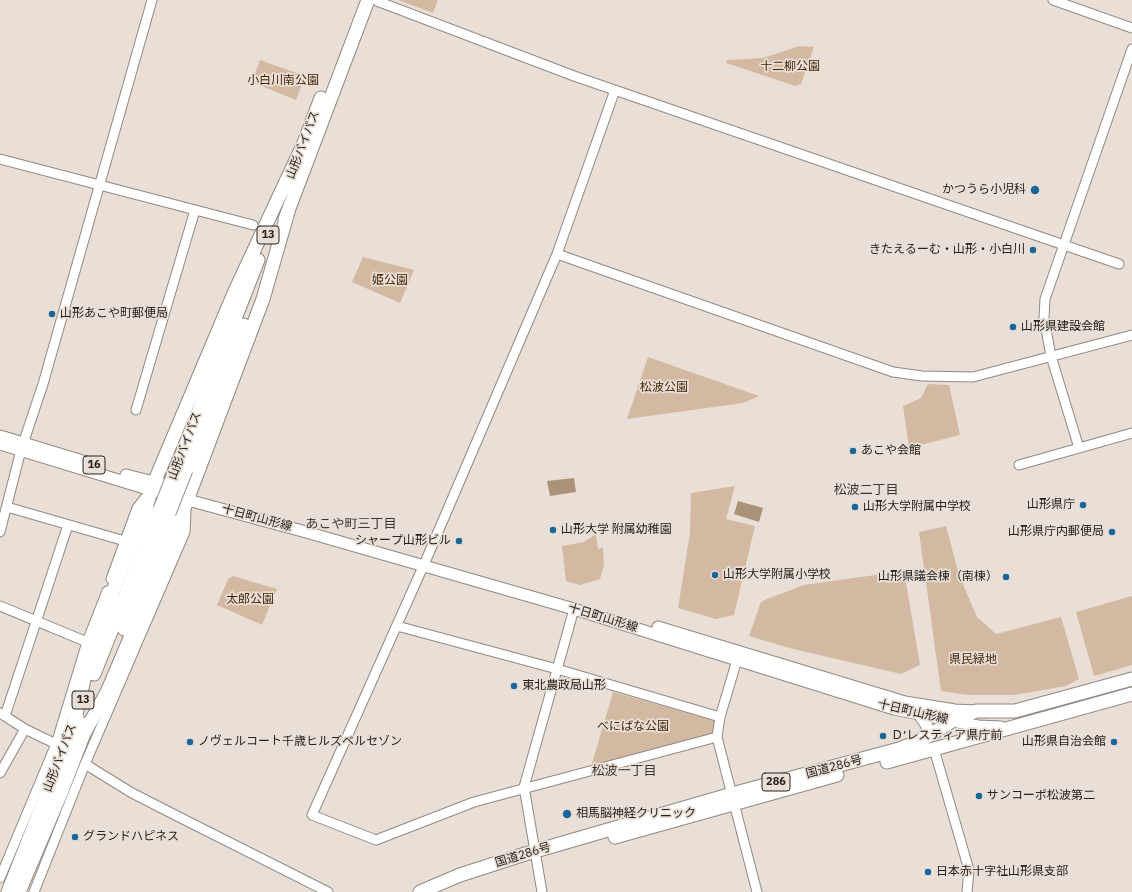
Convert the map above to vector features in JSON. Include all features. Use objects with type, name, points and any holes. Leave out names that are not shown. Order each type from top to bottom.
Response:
[{"type":"highway","name":"山形バイパス","points":[[16,888],[85,732],[165,511],[304,143],[368,1]]},
{"type":"highway","name":"山形バイパス","points":[[181,470],[288,212],[368,1]]},
{"type":"highway","points":[[74,723],[85,674],[113,590],[146,510],[153,486],[235,291],[304,143]]},
{"type":"highway","points":[[85,732],[108,690],[188,495],[263,299],[288,212]]},
{"type":"highway","name":"山形バイパス","points":[[16,888],[74,723],[165,511]]},
{"type":"highway","name":"国道286号","points":[[420,892],[460,875],[734,799],[899,749],[922,740],[952,721],[976,712],[1015,711],[1132,679]]},
{"type":"highway","name":"国道286号","points":[[734,799],[934,749],[1132,694]]},
{"type":"highway","name":"国道286号","points":[[441,892],[535,855]]},
{"type":"main road","name":"16","points":[[0,436],[22,447]]},
{"type":"main road","name":"16","points":[[0,444],[22,447],[188,495]]},
{"type":"main road","name":"十日町山形線","points":[[188,495],[734,650],[905,702],[976,712]]},
{"type":"main road","name":"十日町山形線","points":[[424,563],[894,709],[990,728],[1019,726]]},
{"type":"main road","points":[[918,713],[927,726],[927,732],[922,740]]},
{"type":"street","points":[[0,532],[22,447],[43,384],[152,0]]},
{"type":"street","points":[[1053,0],[1132,28]]},
{"type":"street","points":[[368,1],[615,90],[1119,264]]},
{"type":"street","points":[[1079,448],[1051,356],[1044,318],[1045,299],[1132,49]]},
{"type":"street","points":[[615,90],[557,254],[397,626],[350,726],[312,815],[376,840],[474,802],[524,787],[585,773],[717,737]]},
{"type":"street","points":[[0,159],[253,225]]},
{"type":"street","points":[[136,410],[195,210]]},
{"type":"street","points":[[557,254],[893,372],[933,377],[972,377],[1132,335]]},
{"type":"street","points":[[1019,465],[1132,433]]},
{"type":"street","points":[[0,878],[56,744],[87,642],[137,508],[153,486]]},
{"type":"street","points":[[34,892],[84,764],[185,532],[188,495]]},
{"type":"street","points":[[7,508],[125,542]]},
{"type":"street","points":[[56,744],[25,729],[2,714],[37,621],[68,525]]},
{"type":"street","points":[[0,606],[87,642]]},
{"type":"street","points":[[542,892],[524,787],[574,609]]},
{"type":"street","points":[[397,626],[557,669],[720,717]]},
{"type":"street","points":[[737,660],[720,717],[717,737],[757,892]]},
{"type":"street","points":[[0,773],[25,729]]},
{"type":"street","points":[[934,749],[969,870],[967,892]]},
{"type":"street","points":[[84,764],[127,790],[163,809],[328,892]]},
{"type":"green space","points":[[398,0],[438,0],[433,13]]},
{"type":"green space","name":"十二柳公園","points":[[799,46],[814,47],[801,84],[795,86],[726,63],[727,60],[763,58]]},
{"type":"green space","name":"小白川南公園","points":[[260,60],[305,76],[296,100],[252,82]]},
{"type":"green space","name":"姫公園","points":[[363,257],[414,270],[400,303],[352,282]]},
{"type":"green space","name":"松波公園","points":[[648,357],[759,396],[743,403],[627,419]]},
{"type":"green space","points":[[928,384],[949,385],[960,435],[909,448],[903,406],[921,398]]},
{"type":"green space","points":[[735,486],[726,519],[755,526],[734,615],[716,619],[678,608],[690,533],[691,493]]},
{"type":"green space","name":"県民緑地","points":[[946,526],[959,575],[977,617],[996,634],[1061,617],[1079,679],[1066,686],[1014,695],[968,695],[941,691],[919,532]]},
{"type":"green space","points":[[596,534],[598,549],[603,548],[604,565],[600,579],[580,585],[566,581],[562,546],[584,542]]},
{"type":"green space","points":[[904,571],[920,665],[901,674],[789,648],[749,636],[761,602],[767,599],[804,585]]},
{"type":"green space","name":"太郎公園","points":[[233,576],[277,589],[262,625],[217,605],[228,579]]},
{"type":"green space","points":[[1132,596],[1132,665],[1094,676],[1076,612]]},
{"type":"green space","name":"べにばな公園","points":[[613,692],[715,721],[713,734],[591,767]]},
{"type":"shaded area","points":[[574,478],[576,492],[550,496],[547,481]]},
{"type":"shaded area","points":[[738,501],[763,508],[759,522],[734,514]]},
{"type":"place","name":"かつうら小児科","points":[[1035,190]]},
{"type":"place","name":"きたえるーむ・山形・小白川","points":[[1033,250]]},
{"type":"place","name":"山形あこや町郵便局","points":[[52,314]]},
{"type":"place","name":"山形県建設会館","points":[[1013,327]]},
{"type":"place","name":"あこや会館","points":[[853,451]]},
{"type":"place","name":"山形県庁","points":[[1083,505]]},
{"type":"place","name":"山形大学附属中学校","points":[[855,507]]},
{"type":"place","name":"山形大学 附属幼稚園","points":[[553,530]]},
{"type":"place","name":"山形県庁内郵便局","points":[[1112,532]]},
{"type":"place","name":"シャープ山形ビル","points":[[459,541]]},
{"type":"place","name":"山形大学附属小学校","points":[[715,575]]},
{"type":"place","name":"山形県議会棟（南棟）","points":[[1006,577]]},
{"type":"place","name":"東北農政局山形","points":[[514,686]]},
{"type":"place","name":"Ｄ’レスティア県庁前","points":[[883,736]]},
{"type":"place","name":"ノヴェルコート千歳ヒルズベルセゾン","points":[[190,742]]},
{"type":"place","name":"山形県自治会館","points":[[1114,742]]},
{"type":"place","name":"サンコーポ松波第二","points":[[979,796]]},
{"type":"place","name":"相馬脳神経クリニック","points":[[567,814]]},
{"type":"place","name":"グランドハピネス","points":[[75,837]]},
{"type":"place","name":"日本赤十字社山形県支部","points":[[928,872]]},
{"type":"district","name":"松波二丁目","points":[[866,490]]},
{"type":"district","name":"あこや町三丁目","points":[[351,524]]},
{"type":"district","name":"松波一丁目","points":[[624,771]]}]
